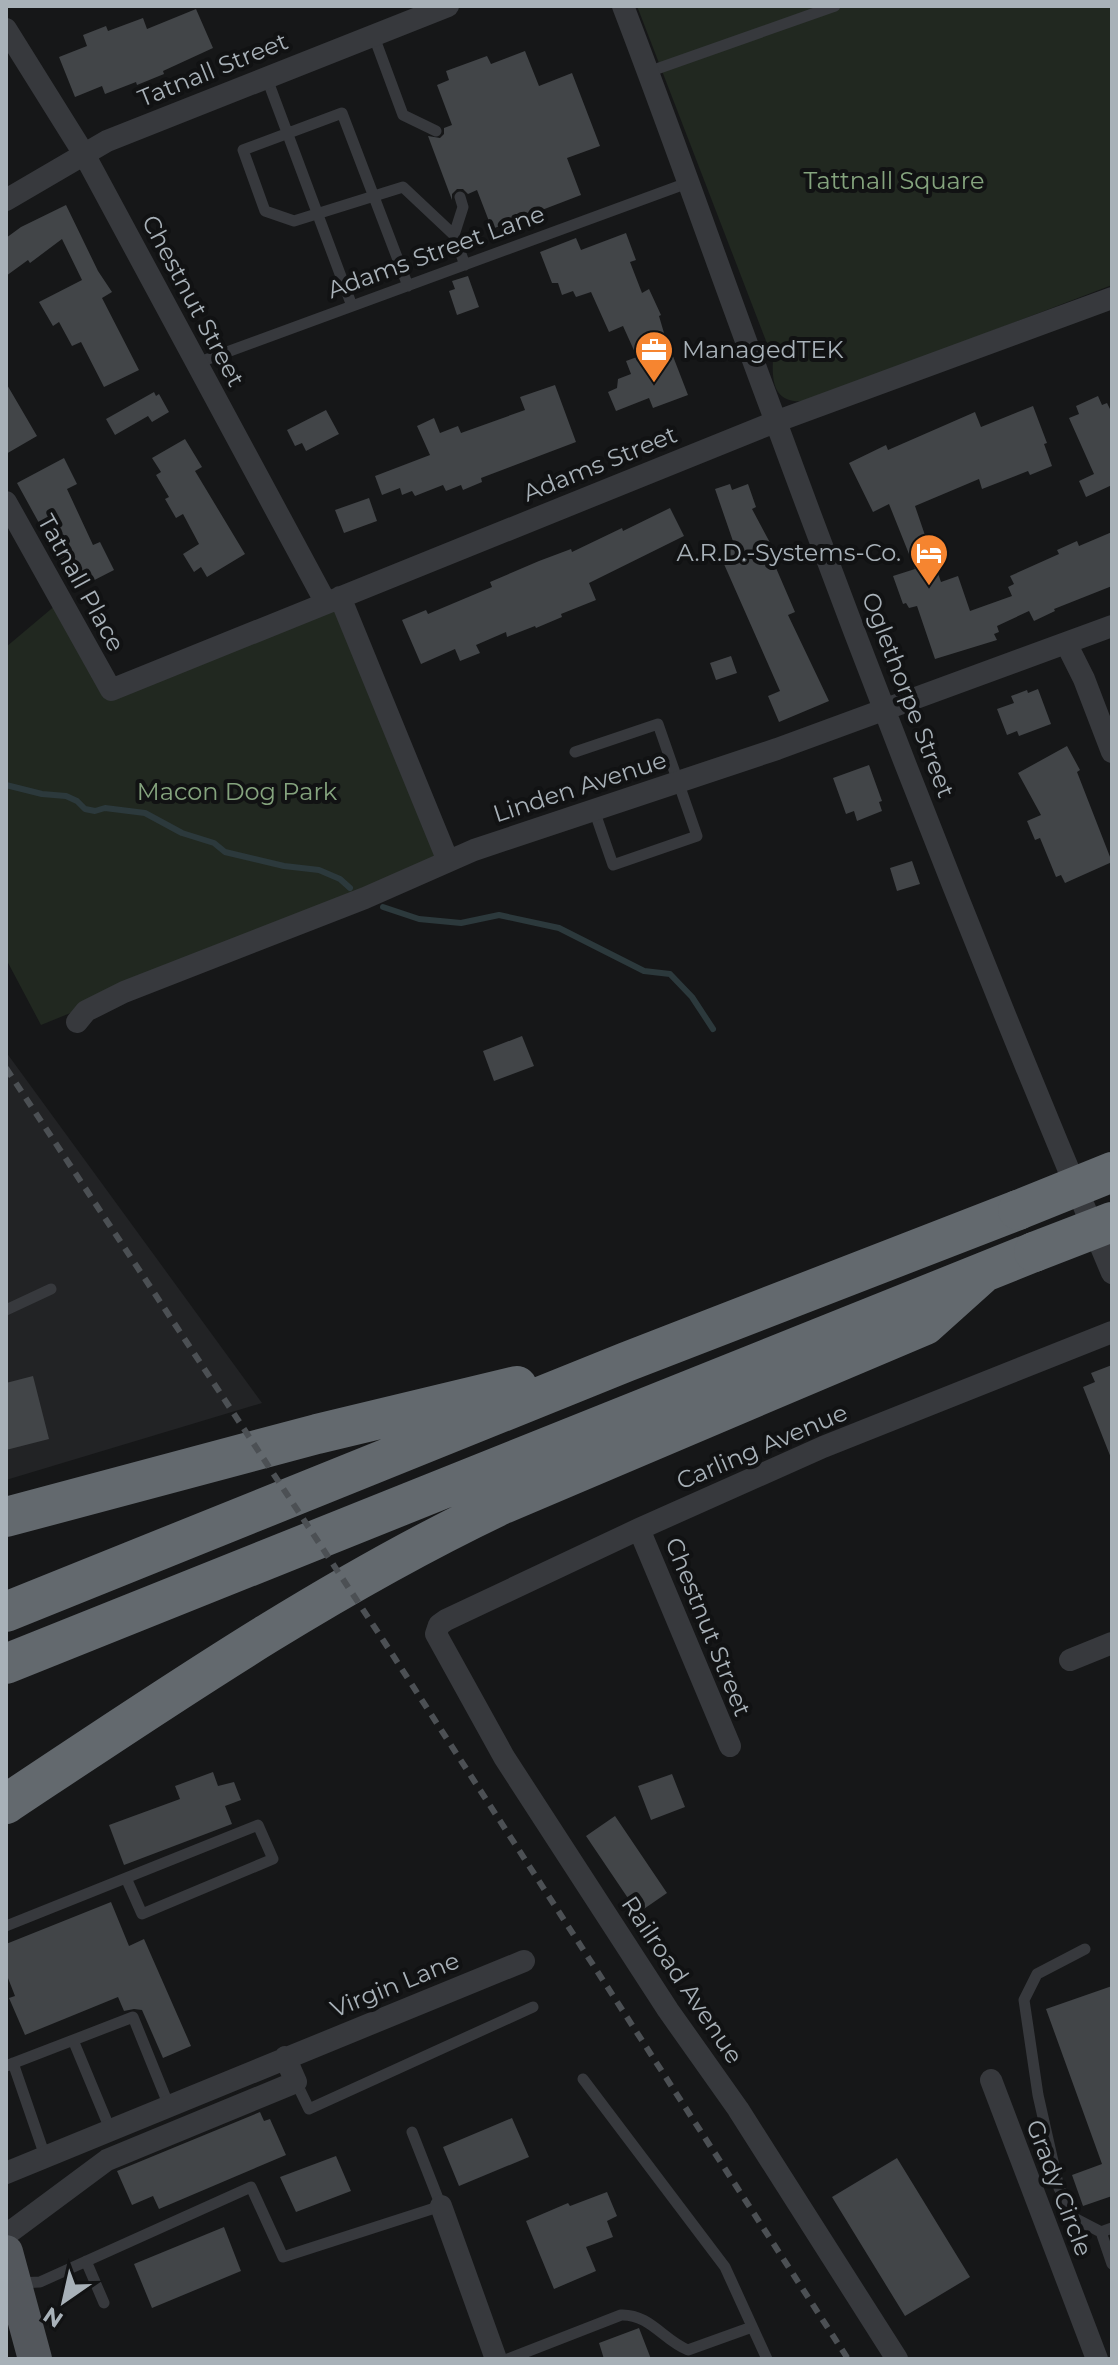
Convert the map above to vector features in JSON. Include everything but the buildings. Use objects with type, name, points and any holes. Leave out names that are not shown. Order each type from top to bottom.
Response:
[{"type":"highway","points":[[6,1612],[626,1362],[1112,1172]]},
{"type":"highway","points":[[6,1664],[1112,1222]]},
{"type":"highway","points":[[6,1804],[228,1658],[360,1578],[448,1530],[925,1325],[984,1272]]},
{"type":"highway","points":[[6,1517],[456,1399],[626,1362]]},
{"type":"highway","points":[[6,1510],[54,1502]]},
{"type":"main road","points":[[9,2274],[35,2359]]},
{"type":"street","name":"Tatnall Street","points":[[6,200],[107,141],[448,6]]},
{"type":"street","name":"Oglethorpe Street","points":[[628,7],[648,72],[775,422],[885,710],[1112,1273]]},
{"type":"street","name":"Chestnut Street","points":[[6,29],[84,154],[197,363],[333,600],[448,861]]},
{"type":"street","name":"Adams Street","points":[[111,690],[775,422],[1112,298]]},
{"type":"street","name":"Tatnall Place","points":[[6,502],[111,690]]},
{"type":"street","name":"Linden Avenue","points":[[77,1022],[86,1011],[124,992],[365,898],[474,850],[885,710],[1112,626]]},
{"type":"street","points":[[1066,643],[1084,679],[1112,752]]},
{"type":"street","name":"Carling Avenue","points":[[439,1625],[639,1529],[823,1447],[1112,1332]]},
{"type":"street","name":"Chestnut Street","points":[[639,1529],[730,1746]]},
{"type":"street","name":"Railroad Avenue","points":[[439,1625],[436,1634],[504,1757],[668,2010],[738,2109],[897,2359]]},
{"type":"street","points":[[1070,1660],[1112,1643]]},
{"type":"street","name":"Virgin Lane","points":[[6,2173],[524,1961]]},
{"type":"street","points":[[6,2235],[107,2160],[296,2082],[285,2057]]},
{"type":"street","name":"Grady Circle","points":[[991,2080],[1097,2359]]},
{"type":"street","points":[[441,2206],[496,2359]]},
{"type":"lane","points":[[648,72],[835,6]]},
{"type":"lane","points":[[373,34],[403,115],[436,131]]},
{"type":"lane","points":[[266,76],[352,306]]},
{"type":"lane","points":[[408,286],[373,195],[342,113],[243,150],[265,211],[294,221],[373,195],[403,187],[454,235],[465,265]]},
{"type":"lane","name":"Adams Street Lane","points":[[197,363],[690,182]]},
{"type":"lane","points":[[454,235],[463,207],[460,197]]},
{"type":"lane","points":[[575,752],[658,724],[697,836],[613,865],[594,810]]},
{"type":"lane","points":[[6,1310],[51,1289]]},
{"type":"lane","points":[[6,1926],[258,1825],[273,1859],[142,1914],[126,1878]]},
{"type":"lane","points":[[1085,1949],[1037,1974],[1024,2000],[1038,2095],[1059,2188],[1074,2218],[1107,2230],[1112,2264]]},
{"type":"lane","points":[[296,2082],[309,2109],[533,2007]]},
{"type":"lane","points":[[45,2156],[9,2064],[133,2017],[169,2106]]},
{"type":"lane","points":[[73,2040],[110,2129]]},
{"type":"lane","points":[[583,2079],[725,2267],[767,2359]]},
{"type":"lane","points":[[9,2274],[40,2282],[251,2187],[283,2257],[441,2206],[412,2132]]},
{"type":"lane","points":[[86,2261],[104,2303]]},
{"type":"lane","points":[[508,2359],[621,2315],[634,2314],[646,2319],[677,2345],[688,2350],[752,2327]]},
{"type":"shaded area","points":[[6,1052],[262,1403],[6,1480]]},
{"type":"green space","name":"Tattnall Square","points":[[637,6],[1112,6],[1112,285],[812,400],[792,401],[785,398],[776,388],[773,359]]},
{"type":"green space","name":"Macon Dog Park","points":[[340,596],[446,860],[41,1025],[6,959],[6,647],[63,599],[113,691]]},
{"type":"waterway","points":[[6,785],[66,796],[85,809],[145,813],[182,833],[214,843],[225,852],[284,866],[319,870],[340,879],[350,888]]},
{"type":"waterway","points":[[383,907],[419,919],[461,923],[499,915],[559,928],[644,971],[670,974],[692,997],[713,1029]]},
{"type":"railway","points":[[6,1068],[383,1640],[848,2359]]},
{"type":"place","name":"ManagedTEK","points":[[654,384]]},
{"type":"place","name":"A.R.D.-Systems-Co.","points":[[929,587]]}]
